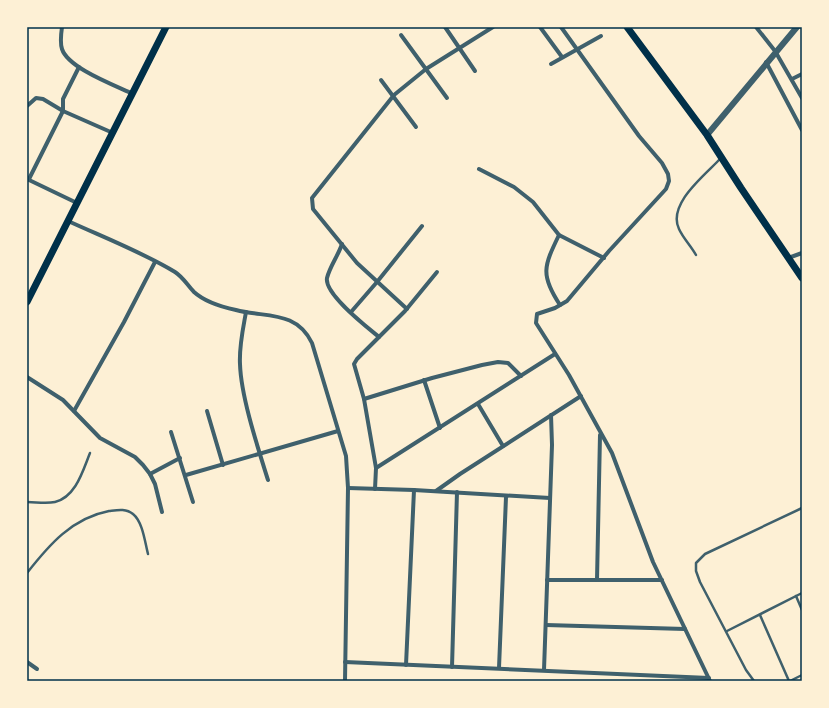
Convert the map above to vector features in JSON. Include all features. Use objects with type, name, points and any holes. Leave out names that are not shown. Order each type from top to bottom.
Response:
[{"type":"main road","points":[[27,302],[166,27]]},
{"type":"main road","points":[[627,27],[707,134],[802,278]]},
{"type":"street","points":[[62,27],[61,48],[66,57],[79,67],[133,94]]},
{"type":"street","points":[[445,27],[475,71]]},
{"type":"street","points":[[407,309],[357,263],[313,209],[312,198],[394,95],[426,69],[493,27]]},
{"type":"street","points":[[540,27],[562,58]]},
{"type":"street","points":[[346,662],[544,670],[710,679],[662,580],[612,453],[600,434],[569,375],[538,328],[535,319],[537,314],[540,312],[567,301],[666,189],[670,181],[662,163],[639,136],[561,27]]},
{"type":"street","points":[[756,27],[775,51],[802,98]]},
{"type":"street","points":[[707,134],[775,51],[797,27]]},
{"type":"street","points":[[401,35],[447,98]]},
{"type":"street","points":[[551,64],[601,36]]},
{"type":"street","points":[[766,62],[802,130]]},
{"type":"street","points":[[77,203],[28,179],[63,111],[63,99],[79,67]]},
{"type":"street","points":[[792,79],[802,74]]},
{"type":"street","points":[[381,80],[394,95],[416,127]]},
{"type":"street","points":[[27,106],[36,98],[43,99],[63,111],[113,133]]},
{"type":"street","points":[[478,169],[514,187],[533,202],[559,235],[604,258]]},
{"type":"street","points":[[68,221],[175,272],[198,295],[211,302],[246,312],[289,320],[300,325],[306,331],[312,343],[346,456],[348,488],[345,681]]},
{"type":"street","points":[[351,312],[378,282],[422,226]]},
{"type":"street","points":[[559,235],[546,268],[546,278],[549,289],[560,305]]},
{"type":"street","points":[[342,244],[338,256],[330,270],[327,283],[336,297],[379,337]]},
{"type":"street","points":[[788,258],[802,253]]},
{"type":"street","points":[[74,411],[124,322],[155,262]]},
{"type":"street","points":[[375,489],[376,468],[364,399],[354,364],[357,359],[407,309],[437,272]]},
{"type":"street","points":[[246,312],[240,364],[243,386],[268,480]]},
{"type":"street","points":[[376,468],[555,354]]},
{"type":"street","points":[[364,399],[424,380],[498,362],[512,364],[521,376]]},
{"type":"street","points":[[27,377],[63,400],[100,438],[135,457],[150,474],[162,512]]},
{"type":"street","points":[[424,380],[440,428]]},
{"type":"street","points":[[436,491],[580,396]]},
{"type":"street","points":[[478,404],[503,446]]},
{"type":"street","points":[[207,411],[223,465]]},
{"type":"street","points":[[544,670],[550,498],[551,415]]},
{"type":"street","points":[[186,475],[338,431]]},
{"type":"street","points":[[171,432],[186,475],[193,502]]},
{"type":"street","points":[[597,580],[600,434]]},
{"type":"street","points":[[150,474],[180,458]]},
{"type":"street","points":[[348,488],[457,492],[506,497],[550,498]]},
{"type":"street","points":[[406,665],[414,490]]},
{"type":"street","points":[[452,667],[457,492]]},
{"type":"street","points":[[499,668],[506,497]]},
{"type":"street","points":[[547,580],[662,580]]},
{"type":"street","points":[[546,626],[685,629]]},
{"type":"street","points":[[27,662],[37,669]]},
{"type":"lane","points":[[696,255],[679,228],[676,217],[678,207],[684,198],[721,157]]},
{"type":"lane","points":[[27,502],[56,502],[66,496],[76,484],[90,453]]},
{"type":"lane","points":[[754,681],[746,670],[727,631],[700,582],[696,570],[696,563],[705,554],[802,508]]},
{"type":"lane","points":[[27,573],[42,553],[71,525],[98,514],[113,511],[124,510],[135,516],[148,554]]},
{"type":"lane","points":[[727,631],[802,593]]},
{"type":"lane","points":[[796,596],[802,610]]},
{"type":"lane","points":[[760,615],[790,681],[802,675]]}]
